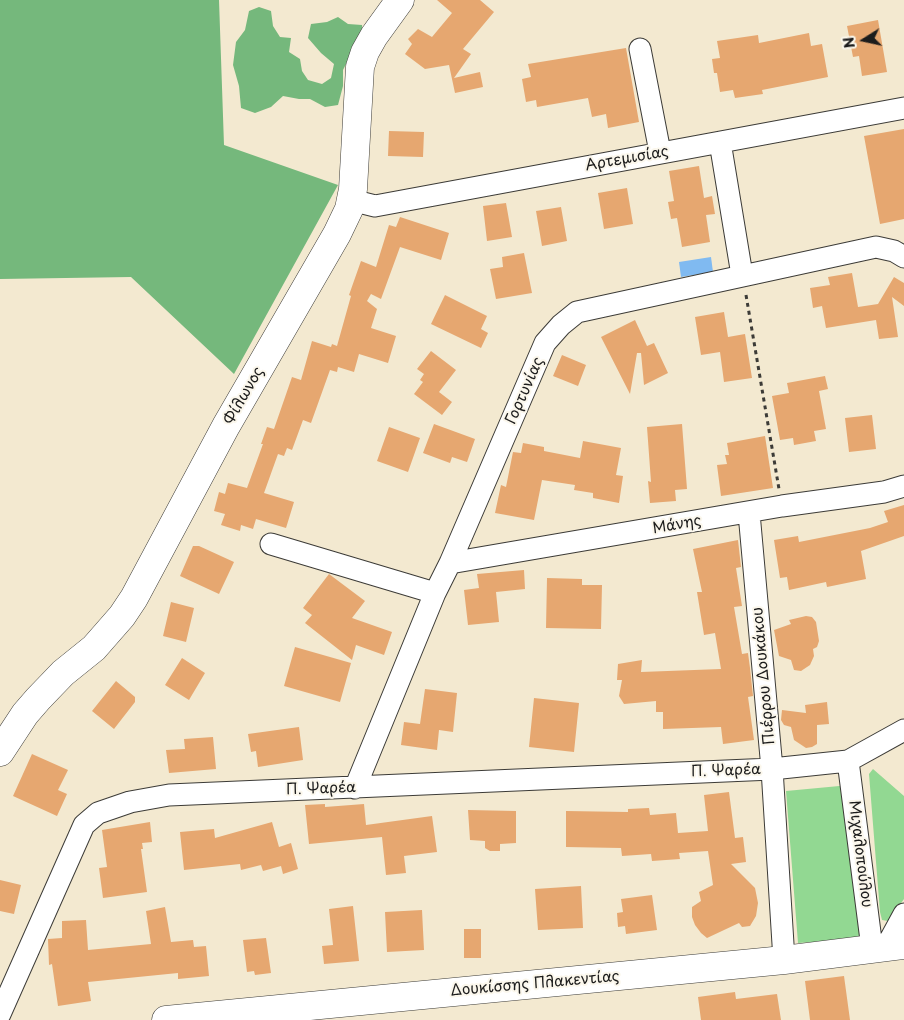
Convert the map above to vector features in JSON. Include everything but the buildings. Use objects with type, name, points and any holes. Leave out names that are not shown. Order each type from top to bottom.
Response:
[{"type":"main road","name":"Φίλωνος","points":[[0,752],[25,714],[38,699],[63,673],[94,648],[122,616],[134,598],[226,426],[337,234],[351,200],[355,175],[360,67],[365,52],[374,36],[400,0]]},
{"type":"main road","name":"Δουκίσσης Πλακεντίας","points":[[166,1020],[784,960],[888,947]]},
{"type":"street","points":[[640,49],[660,152]]},
{"type":"street","name":"Αρτεμισίας","points":[[351,200],[375,206],[904,108]]},
{"type":"street","points":[[720,142],[742,275]]},
{"type":"street","name":"Γορτυνίας","points":[[355,788],[435,593],[450,564],[546,343],[561,325],[577,312],[876,247],[894,251],[904,257]]},
{"type":"street","name":"Μάνης","points":[[450,564],[782,506],[884,492],[904,486]]},
{"type":"street","name":"Πιέρρου Δουκάκου","points":[[749,513],[772,770],[784,960]]},
{"type":"street","points":[[271,544],[435,593]]},
{"type":"street","points":[[848,761],[904,730]]},
{"type":"street","name":"Π. Ψαρέα","points":[[0,1014],[84,825],[98,813],[130,802],[169,794],[772,770],[848,761]]},
{"type":"street","name":"Μιχαλοπούλου","points":[[848,761],[888,947]]},
{"type":"street","points":[[888,947],[904,914]]},
{"type":"path","points":[[742,275],[782,506]]},
{"type":"green space","points":[[0,0],[219,0],[224,145],[338,185],[234,374],[131,277],[0,279]]},
{"type":"green space","points":[[259,7],[271,11],[273,26],[280,37],[291,38],[289,52],[300,59],[302,71],[308,80],[322,84],[331,78],[334,64],[308,38],[311,24],[327,22],[338,17],[348,24],[362,25],[363,38],[352,52],[343,70],[343,86],[338,105],[325,107],[310,99],[283,96],[271,107],[255,113],[241,108],[239,86],[233,65],[236,42],[245,30],[249,11]]},
{"type":"green space","points":[[873,769],[904,796],[904,899],[888,921],[882,920],[880,912],[869,774]]},
{"type":"green space","points":[[850,785],[860,939],[798,943],[786,791]]},
{"type":"water","points":[[711,257],[713,272],[681,277],[679,262]]}]
